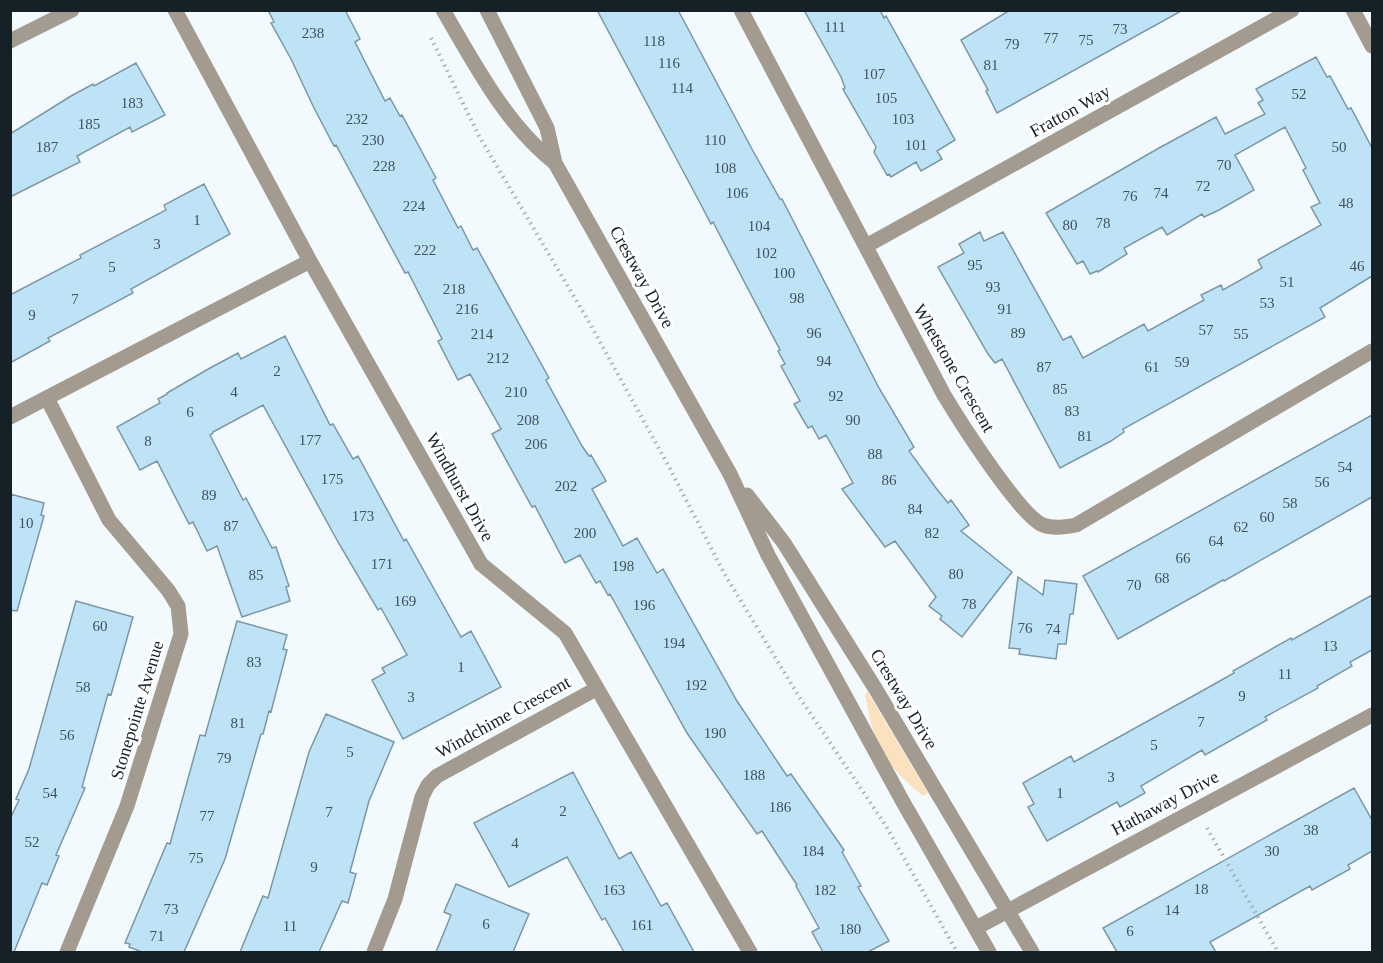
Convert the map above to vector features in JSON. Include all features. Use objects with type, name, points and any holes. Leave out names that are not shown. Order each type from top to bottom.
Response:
[{"type":"street","points":[[10,41],[72,10]]},
{"type":"street","name":"Windhurst Drive","points":[[175,10],[310,261],[481,564],[565,633],[750,952]]},
{"type":"street","name":"Crestway Drive","points":[[442,10],[488,87],[537,149],[555,163]]},
{"type":"street","name":"Crestway Drive","points":[[487,10],[547,128],[555,163],[730,474],[773,566],[989,952]]},
{"type":"street","name":"Whetstone Crescent","points":[[741,10],[944,395],[966,432],[1023,509],[1042,525],[1063,528],[1076,525],[1372,351]]},
{"type":"street","name":"Fratton Way","points":[[866,246],[1292,10]]},
{"type":"street","points":[[1353,10],[1372,46]]},
{"type":"street","points":[[10,417],[310,261]]},
{"type":"street","name":"Stonepointe Avenue","points":[[47,398],[109,520],[168,590],[178,606],[181,621],[181,634],[127,806],[67,952]]},
{"type":"street","name":"Crestway Drive","points":[[730,474],[784,543],[875,688],[1032,952]]},
{"type":"street","name":"Windchime Crescent","points":[[374,952],[395,899],[422,797],[428,785],[437,776],[596,689]]},
{"type":"street","name":"Hathaway Drive","points":[[976,927],[1372,714]]},
{"type":"path","points":[[428,31],[479,136],[589,322],[668,465],[724,573],[798,694],[886,826],[957,952]]},
{"type":"path","points":[[1197,809],[1278,952]]},
{"type":"shaded area","points":[[867,691],[928,793],[923,796],[898,773],[882,752],[869,714],[865,696]]},
{"type":"building","points":[[268,10],[345,10],[360,39],[355,42],[385,101],[390,98],[400,116],[402,115],[436,178],[433,180],[458,228],[461,226],[473,250],[477,248],[549,378],[546,380],[582,446],[589,456],[591,455],[606,481],[592,489],[623,546],[637,538],[657,573],[663,569],[737,701],[787,776],[791,774],[844,850],[842,852],[861,886],[858,887],[889,941],[868,952],[823,952],[812,932],[819,928],[797,885],[762,831],[757,834],[687,733],[610,594],[608,595],[600,581],[596,583],[580,555],[565,563],[535,506],[532,507],[492,434],[501,429],[470,374],[458,380],[438,341],[442,339],[408,272],[405,273],[336,145],[334,146],[271,23],[274,22]]},
{"type":"building","points":[[597,10],[678,10],[753,151],[782,199],[879,388],[914,447],[909,451],[948,503],[951,500],[969,525],[961,531],[1012,572],[962,637],[940,619],[942,616],[929,606],[936,597],[895,541],[885,547],[842,489],[853,483],[826,435],[819,439],[812,426],[808,428],[794,404],[800,401],[781,366],[785,364],[778,351],[780,350]]},
{"type":"building","points":[[804,10],[880,10],[884,18],[886,16],[955,140],[937,151],[942,159],[921,171],[916,162],[891,177],[887,175],[874,152],[876,147],[843,89],[845,88],[841,77]]},
{"type":"building","points":[[1010,10],[1183,10],[997,113],[986,91],[988,90],[961,40]]},
{"type":"building","points":[[1316,57],[1327,77],[1330,76],[1348,109],[1351,108],[1372,148],[1372,276],[1320,308],[1325,317],[1123,429],[1124,432],[1111,441],[1060,468],[1002,359],[995,363],[988,354],[938,267],[964,253],[959,244],[980,232],[984,241],[1003,232],[1063,340],[1071,336],[1083,358],[1144,324],[1148,331],[1204,300],[1201,295],[1221,285],[1223,290],[1262,268],[1258,260],[1321,225],[1311,207],[1320,203],[1303,170],[1306,168],[1285,127],[1235,155],[1254,190],[1204,217],[1202,214],[1167,235],[1162,227],[1124,248],[1127,254],[1098,272],[1090,274],[1083,261],[1077,264],[1046,213],[1216,117],[1225,134],[1265,114],[1258,103],[1263,100],[1256,89]]},
{"type":"building","points":[[136,63],[165,115],[132,132],[130,127],[77,156],[80,162],[10,197],[10,134],[71,96]]},
{"type":"building","points":[[204,184],[230,234],[131,289],[133,293],[48,338],[50,341],[10,363],[10,295],[166,210],[164,205]]},
{"type":"building","points":[[285,336],[330,425],[333,424],[353,459],[358,456],[404,541],[406,539],[461,637],[471,631],[501,687],[403,739],[372,680],[385,673],[382,668],[407,655],[381,608],[378,610],[338,542],[263,405],[210,435],[243,500],[246,498],[272,548],[276,547],[289,586],[286,587],[290,601],[242,617],[217,546],[207,551],[193,522],[189,524],[157,461],[140,470],[117,427],[160,403],[158,399],[210,368],[238,353],[241,359]]},
{"type":"building","points":[[1372,415],[1372,497],[1118,639],[1083,576]]},
{"type":"building","points":[[10,494],[44,503],[41,515],[44,516],[17,611],[10,610]]},
{"type":"building","points":[[1018,577],[1043,595],[1045,580],[1077,584],[1066,644],[1058,644],[1056,659],[1019,654],[1020,649],[1009,648]]},
{"type":"building","points":[[1372,595],[1372,650],[1350,662],[1352,666],[1265,717],[1267,720],[1205,755],[1202,750],[1141,786],[1145,793],[1120,807],[1117,802],[1047,841],[1028,807],[1034,804],[1023,783],[1071,756],[1074,762],[1234,673],[1233,671],[1291,638],[1292,640]]},
{"type":"building","points":[[76,601],[133,617],[111,695],[108,694],[82,787],[85,788],[56,855],[59,856],[47,885],[42,883],[14,952],[10,952],[10,819],[29,769]]},
{"type":"building","points":[[237,621],[287,635],[283,649],[287,650],[271,712],[269,711],[263,734],[261,734],[225,859],[184,952],[142,952],[125,943],[167,843],[170,844],[200,735],[205,736]]},
{"type":"building","points":[[326,714],[394,742],[369,801],[350,872],[356,874],[348,903],[342,901],[319,952],[240,952],[263,896],[268,898],[309,752]]},
{"type":"building","points":[[573,772],[619,859],[631,852],[661,906],[667,903],[694,952],[624,952],[605,918],[602,920],[567,857],[509,887],[474,823]]},
{"type":"building","points":[[1354,788],[1372,820],[1372,851],[1348,865],[1350,869],[1312,890],[1310,886],[1210,942],[1216,952],[1117,952],[1103,928]]},
{"type":"building","points":[[456,884],[529,914],[513,952],[436,952],[451,915],[444,912]]}]
